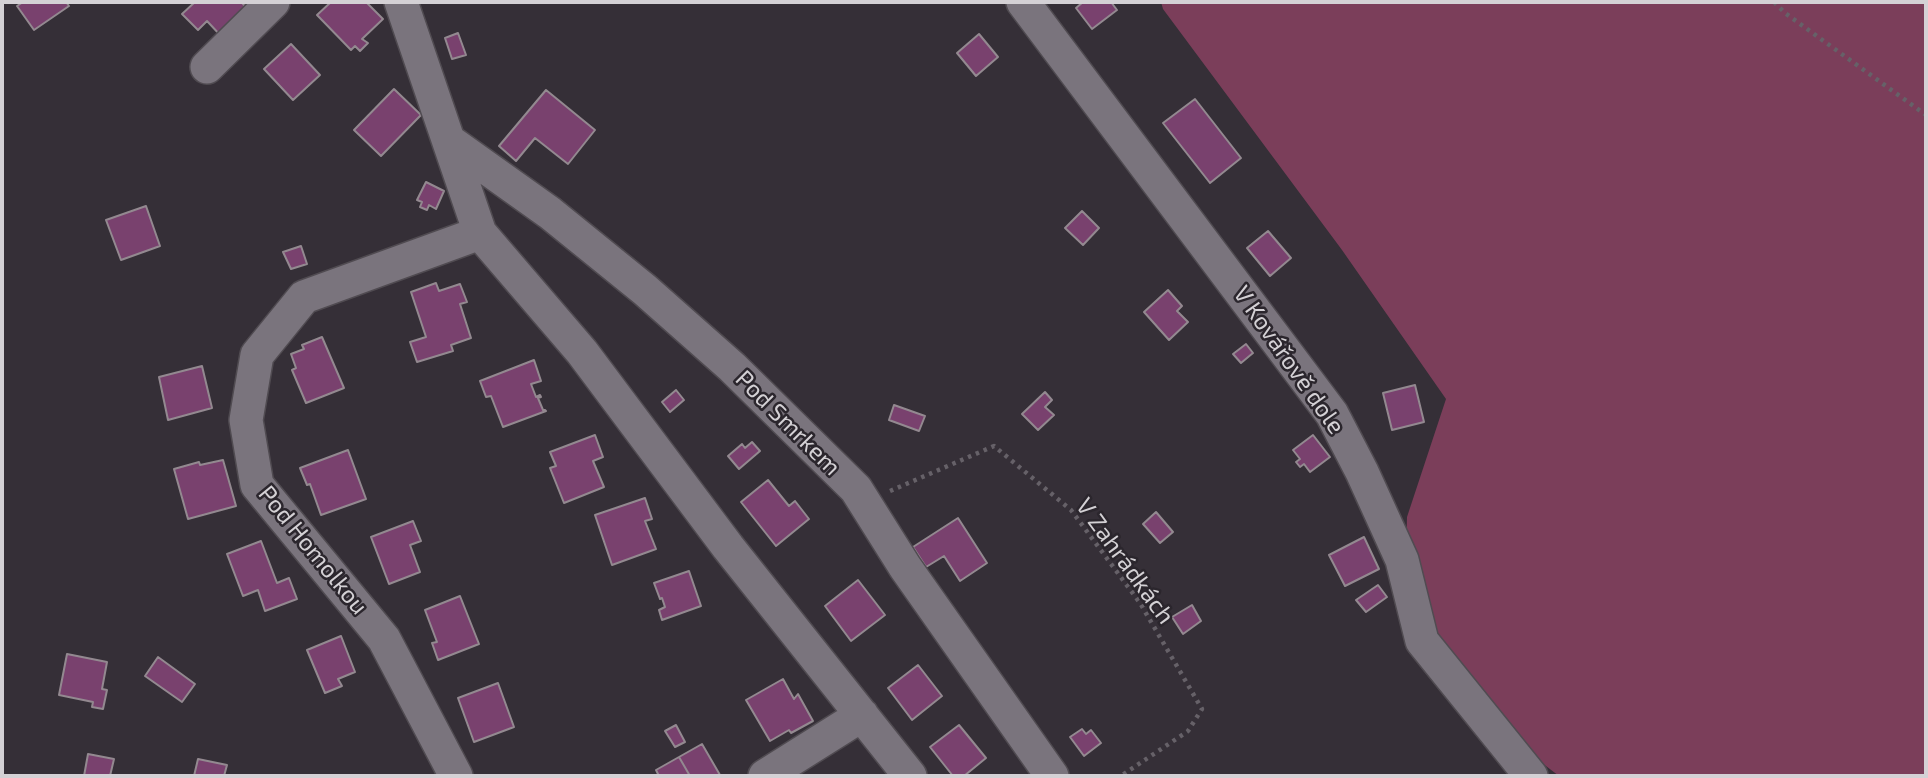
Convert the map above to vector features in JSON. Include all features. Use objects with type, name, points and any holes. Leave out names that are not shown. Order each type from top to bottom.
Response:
[{"type":"street","points":[[207,67],[273,2]]},
{"type":"street","points":[[401,2],[480,233],[582,352],[728,547],[910,776]]},
{"type":"street","name":"V Kovářově dole","points":[[1023,2],[1332,414],[1402,560],[1422,641],[1531,776]]},
{"type":"street","name":"Pod Smrkem","points":[[449,141],[550,213],[645,290],[732,367],[856,489],[905,567],[1052,776]]},
{"type":"street","name":"Pod Homolkou","points":[[456,776],[384,639],[257,485],[246,420],[257,355],[304,297],[480,233]]},
{"type":"street","points":[[765,776],[862,715]]},
{"type":"path","points":[[1774,2],[1785,13],[1926,115]]},
{"type":"path","name":"V Zahrádkách","points":[[864,502],[994,446],[1071,510],[1140,603],[1202,709],[1188,731],[1121,776]]},
{"type":"shaded area","points":[[1161,2],[1926,2],[1926,776],[1559,776],[1525,750],[1432,649],[1404,639],[1407,517],[1446,399],[1342,250],[1163,9]]},
{"type":"building","points":[[23,2],[66,2],[69,6],[34,30],[17,6]]},
{"type":"building","points":[[195,2],[241,2],[248,9],[221,36],[207,21],[198,30],[182,14]]},
{"type":"building","points":[[331,2],[366,2],[383,19],[362,39],[368,43],[360,51],[355,46],[351,50],[317,15]]},
{"type":"building","points":[[1083,2],[1111,2],[1117,10],[1092,29],[1076,8]]},
{"type":"building","points":[[458,33],[466,55],[452,59],[445,38]]},
{"type":"building","points":[[979,34],[998,57],[976,76],[957,53]]},
{"type":"building","points":[[291,44],[320,75],[293,100],[264,69]]},
{"type":"building","points":[[394,89],[421,115],[381,156],[354,130]]},
{"type":"building","points":[[546,90],[595,130],[568,164],[535,138],[516,161],[499,146]]},
{"type":"building","points":[[1195,99],[1241,158],[1210,183],[1163,123]]},
{"type":"building","points":[[426,182],[444,191],[436,209],[429,205],[427,210],[420,207],[422,202],[417,200]]},
{"type":"building","points":[[146,206],[160,246],[121,260],[106,220]]},
{"type":"building","points":[[1082,211],[1099,228],[1083,245],[1065,228]]},
{"type":"building","points":[[1268,231],[1291,258],[1270,276],[1247,248]]},
{"type":"building","points":[[301,246],[307,264],[291,269],[283,252]]},
{"type":"building","points":[[436,283],[439,291],[460,284],[467,302],[460,304],[471,338],[451,345],[453,351],[417,362],[410,342],[426,337],[411,292]]},
{"type":"building","points":[[1168,290],[1182,306],[1177,311],[1188,322],[1169,340],[1144,312]]},
{"type":"building","points":[[322,337],[344,388],[306,403],[292,370],[296,368],[291,354],[304,349],[302,345]]},
{"type":"building","points":[[1246,344],[1253,353],[1241,363],[1233,354]]},
{"type":"building","points":[[534,360],[541,381],[531,384],[536,397],[540,395],[538,398],[546,411],[503,427],[491,396],[486,397],[480,381]]},
{"type":"building","points":[[202,366],[212,408],[168,420],[159,377]]},
{"type":"building","points":[[1415,385],[1424,422],[1392,430],[1383,393]]},
{"type":"building","points":[[676,390],[684,400],[670,412],[662,402]]},
{"type":"building","points":[[1045,392],[1052,400],[1045,407],[1054,415],[1038,430],[1022,414]]},
{"type":"building","points":[[894,405],[925,416],[919,431],[889,420]]},
{"type":"building","points":[[595,435],[603,457],[593,461],[604,487],[564,503],[550,468],[556,466],[550,452]]},
{"type":"building","points":[[1313,435],[1330,457],[1310,472],[1304,464],[1300,467],[1296,462],[1300,459],[1293,450]]},
{"type":"building","points":[[752,442],[760,451],[739,469],[728,456],[742,444],[745,448]]},
{"type":"building","points":[[348,450],[366,499],[321,515],[310,484],[307,485],[300,468]]},
{"type":"building","points":[[223,460],[236,506],[188,519],[174,469],[199,462],[200,465]]},
{"type":"building","points":[[768,480],[789,506],[795,501],[809,519],[776,546],[741,502]]},
{"type":"building","points":[[645,498],[652,519],[645,521],[656,549],[612,565],[595,515]]},
{"type":"building","points":[[1156,512],[1173,532],[1160,543],[1143,524]]},
{"type":"building","points":[[958,518],[987,563],[960,581],[944,556],[926,567],[913,547]]},
{"type":"building","points":[[413,521],[421,541],[410,545],[420,572],[389,584],[371,537]]},
{"type":"building","points":[[1364,537],[1379,569],[1345,586],[1329,555]]},
{"type":"building","points":[[261,541],[277,583],[289,578],[297,599],[265,611],[258,590],[243,596],[227,554]]},
{"type":"building","points":[[689,571],[701,606],[662,620],[659,610],[665,607],[654,583]]},
{"type":"building","points":[[858,580],[885,615],[851,641],[825,606]]},
{"type":"building","points":[[1378,585],[1387,597],[1366,612],[1356,600]]},
{"type":"building","points":[[460,596],[479,644],[438,660],[432,643],[437,642],[425,610]]},
{"type":"building","points":[[1192,605],[1201,621],[1183,634],[1172,617]]},
{"type":"building","points":[[341,636],[355,672],[338,679],[342,686],[325,693],[307,650]]},
{"type":"building","points":[[67,654],[107,662],[102,689],[107,690],[103,709],[92,707],[93,702],[59,695]]},
{"type":"building","points":[[158,657],[195,684],[182,702],[145,676]]},
{"type":"building","points":[[918,665],[942,696],[912,720],[888,688]]},
{"type":"building","points":[[783,679],[794,699],[798,694],[813,721],[770,741],[746,700]]},
{"type":"building","points":[[498,683],[514,727],[474,742],[458,698]]},
{"type":"building","points":[[676,725],[685,742],[675,747],[665,731]]},
{"type":"building","points":[[959,725],[986,758],[964,776],[953,776],[930,747]]},
{"type":"building","points":[[1082,729],[1086,734],[1091,730],[1101,743],[1084,756],[1070,737]]},
{"type":"building","points":[[702,744],[720,775],[690,776],[679,757]]},
{"type":"building","points":[[88,754],[114,759],[110,776],[84,776]]},
{"type":"building","points":[[679,757],[690,776],[659,776],[656,770]]},
{"type":"building","points":[[198,759],[227,765],[224,776],[194,776]]}]
